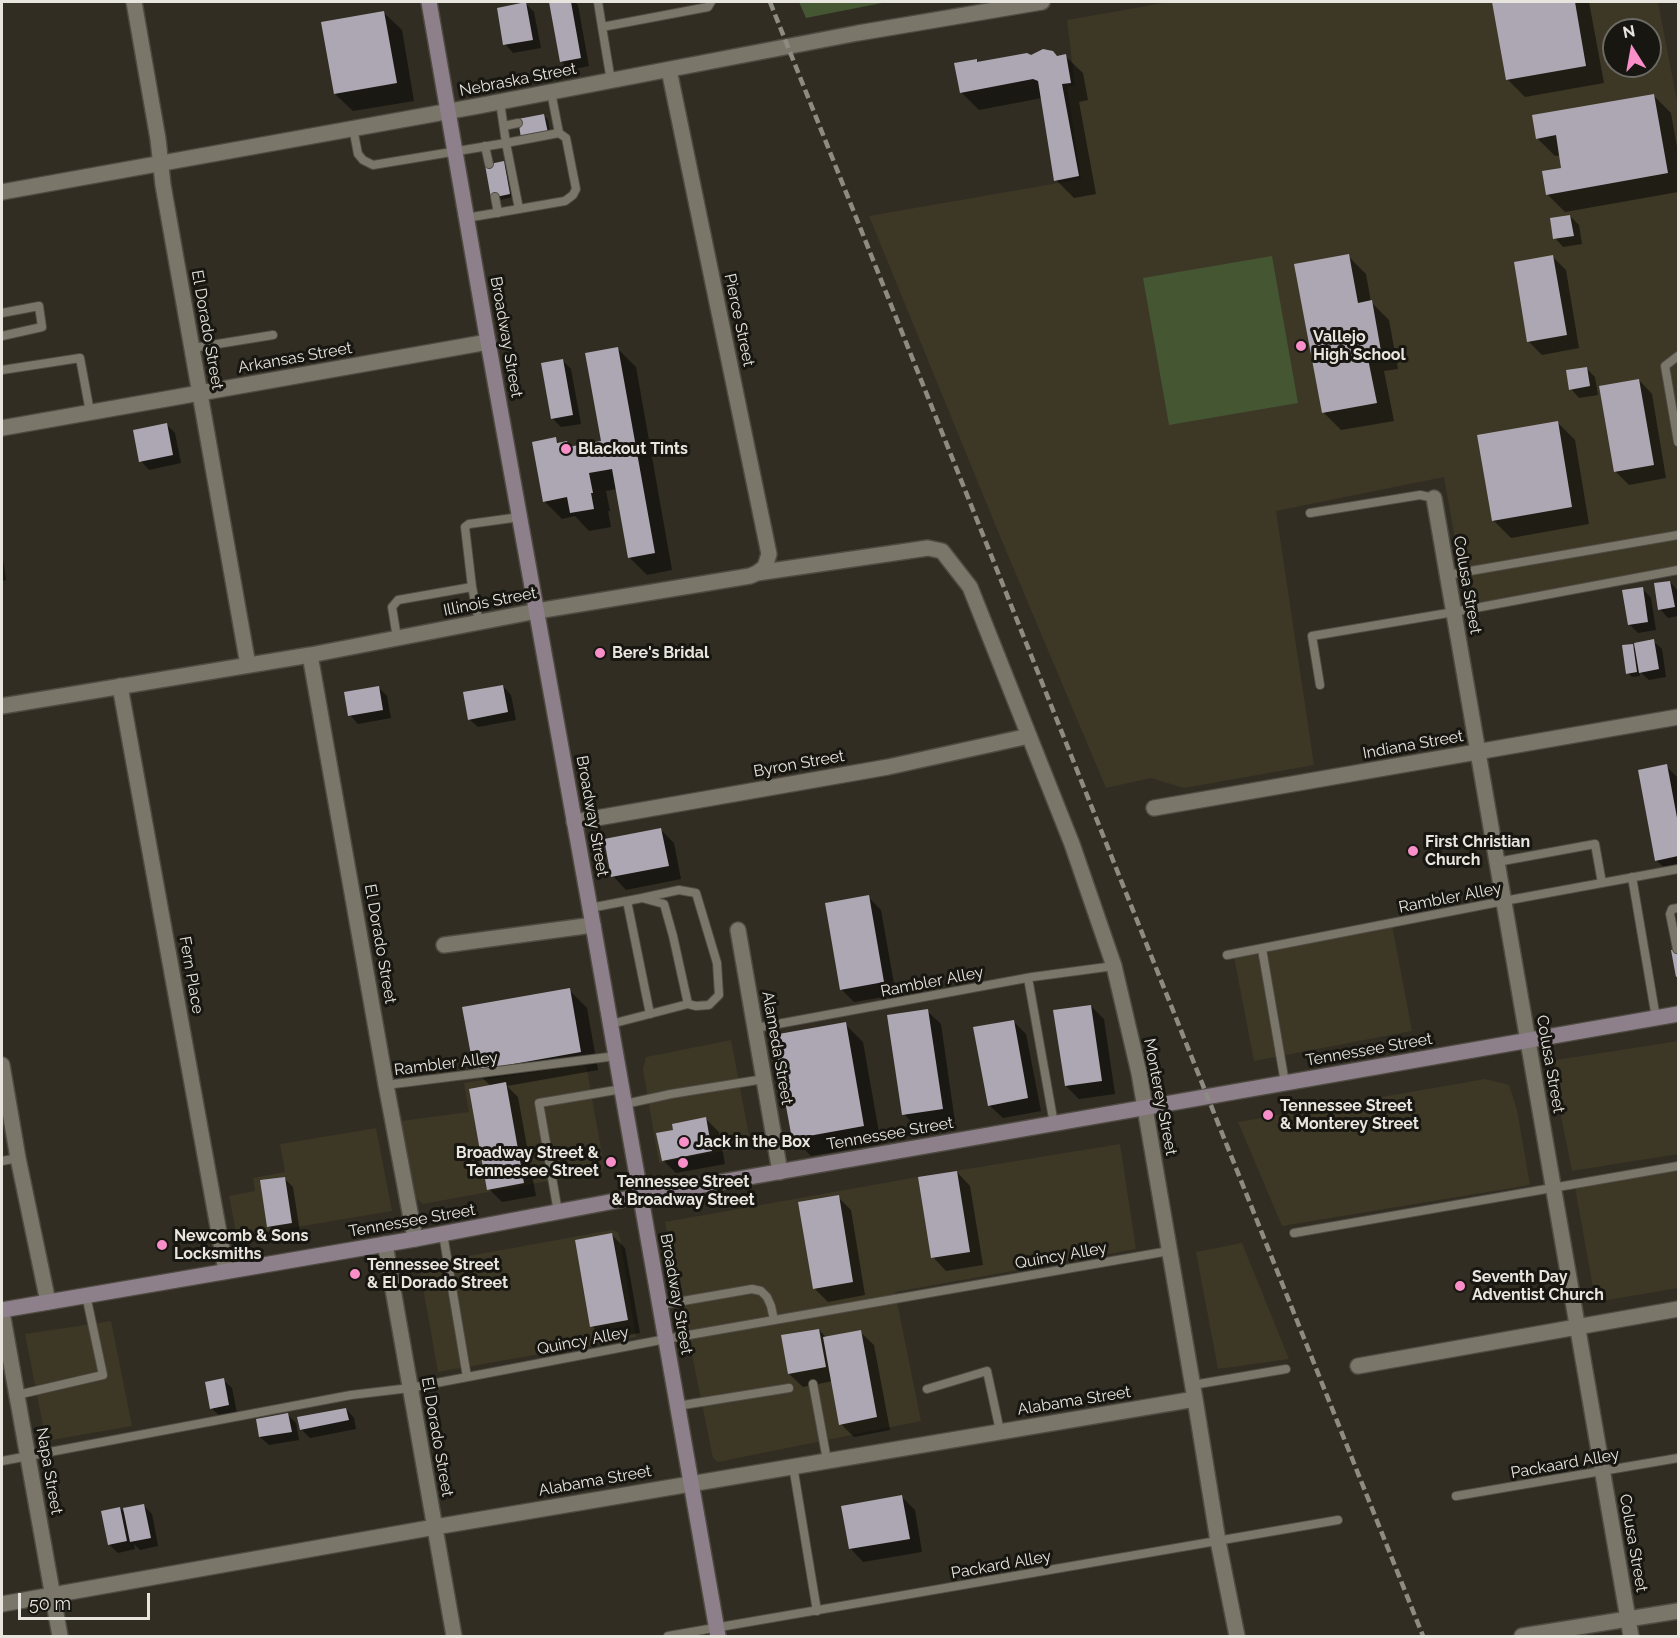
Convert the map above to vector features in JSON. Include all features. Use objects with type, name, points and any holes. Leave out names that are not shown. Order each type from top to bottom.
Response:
[{"type":"main road","name":"Broadway Street","points":[[429,2],[717,1632]]},
{"type":"main road","name":"Tennessee Street","points":[[2,1311],[1678,1014]]},
{"type":"street","name":"El Dorado Street","points":[[134,2],[158,139],[163,185],[248,665]]},
{"type":"street","name":"Nebraska Street","points":[[2,192],[500,102],[858,33],[1042,2]]},
{"type":"street","name":"Pierce Street","points":[[669,69],[769,554],[765,567],[757,573]]},
{"type":"street","name":"Arkansas Street","points":[[2,428],[488,342]]},
{"type":"street","name":"Colusa Street","points":[[1434,498],[1631,1636]]},
{"type":"street","name":"Illinois Street","points":[[2,706],[310,655],[537,611],[757,573],[928,548],[942,551],[969,585]]},
{"type":"street","name":"Monterey Street","points":[[969,585],[1072,844],[1114,966],[1139,1073],[1218,1541],[1237,1636]]},
{"type":"street","name":"El Dorado Street","points":[[310,655],[415,1239]]},
{"type":"street","name":"Fern Place","points":[[120,686],[226,1271]]},
{"type":"street","name":"Indiana Street","points":[[1154,808],[1678,717]]},
{"type":"street","name":"Byron Street","points":[[574,822],[888,767],[1029,736]]},
{"type":"street","points":[[444,945],[593,925]]},
{"type":"street","name":"Alameda Street","points":[[738,930],[780,1172]]},
{"type":"street","points":[[2,1065],[18,1158],[48,1302]]},
{"type":"street","name":"El Dorado Street","points":[[385,1244],[454,1636]]},
{"type":"street","points":[[1358,1366],[1678,1309]]},
{"type":"street","name":"Napa Street","points":[[2,1311],[60,1636]]},
{"type":"street","name":"Alabama Street","points":[[2,1604],[435,1527],[1000,1431],[1194,1392]]},
{"type":"street","points":[[1522,1636],[1678,1611]]},
{"type":"lane","points":[[598,2],[611,81]]},
{"type":"lane","points":[[602,27],[708,8],[711,2]]},
{"type":"lane","points":[[466,218],[565,201],[573,195],[576,189],[566,138],[559,133],[551,92]]},
{"type":"lane","points":[[500,102],[519,209]]},
{"type":"lane","points":[[546,118],[556,116]]},
{"type":"lane","points":[[504,126],[518,123]]},
{"type":"lane","points":[[353,128],[358,154],[363,160],[373,165],[559,133]]},
{"type":"lane","points":[[485,146],[489,164]]},
{"type":"lane","points":[[495,197],[498,213]]},
{"type":"lane","points":[[2,313],[39,306],[42,327],[2,336]]},
{"type":"lane","points":[[193,348],[273,335]]},
{"type":"lane","points":[[1678,356],[1665,366],[1678,442]]},
{"type":"lane","points":[[2,370],[80,358],[90,412]]},
{"type":"lane","points":[[1310,513],[1420,495],[1434,498]]},
{"type":"lane","points":[[478,622],[465,527],[469,524],[520,517]]},
{"type":"lane","points":[[1447,575],[1678,535]]},
{"type":"lane","points":[[1320,685],[1312,636],[1678,570]]},
{"type":"lane","points":[[397,638],[392,607],[398,600],[472,587]]},
{"type":"lane","points":[[1497,862],[1595,844],[1602,883]]},
{"type":"lane","name":"Rambler Alley","points":[[1227,955],[1678,869]]},
{"type":"lane","points":[[1632,877],[1656,1018]]},
{"type":"lane","points":[[590,908],[679,890],[696,893],[717,963],[719,995],[709,1005],[688,1004],[611,1024]]},
{"type":"lane","points":[[642,898],[664,904],[688,1004]]},
{"type":"lane","points":[[627,901],[650,1014]]},
{"type":"lane","points":[[1677,949],[1670,914],[1672,909],[1678,908]]},
{"type":"lane","points":[[1262,948],[1286,1083]]},
{"type":"lane","name":"Rambler Alley","points":[[756,1028],[1028,978],[1114,966]]},
{"type":"lane","points":[[1028,978],[1054,1124]]},
{"type":"lane","name":"Rambler Alley","points":[[386,1085],[616,1056]]},
{"type":"lane","points":[[558,1212],[539,1103],[671,1094],[764,1079]]},
{"type":"lane","points":[[2,1161],[18,1158]]},
{"type":"lane","points":[[1294,1233],[1678,1166]]},
{"type":"lane","points":[[443,1234],[467,1377]]},
{"type":"lane","name":"Quincy Alley","points":[[2,1461],[351,1395],[410,1388],[666,1339],[1169,1251]]},
{"type":"lane","points":[[660,1305],[752,1289],[762,1292],[767,1297],[774,1320]]},
{"type":"lane","points":[[17,1395],[103,1375],[86,1295]]},
{"type":"lane","points":[[1194,1392],[1286,1369]]},
{"type":"lane","points":[[927,1389],[987,1371],[1000,1431]]},
{"type":"lane","points":[[813,1384],[827,1461]]},
{"type":"lane","points":[[677,1406],[789,1388]]},
{"type":"lane","name":"Packaard Alley","points":[[1456,1496],[1678,1458]]},
{"type":"lane","points":[[793,1466],[817,1611]]},
{"type":"lane","name":"Packard Alley","points":[[668,1636],[717,1632],[817,1611],[1338,1520]]},
{"type":"shaded area","name":"Vallejo High School","points":[[1169,2],[1658,2],[1661,18],[1602,18],[1602,78],[1662,78],[1662,23],[1678,106],[1678,568],[1467,606],[1444,477],[1276,511],[1314,765],[1184,788],[1151,778],[1106,788],[869,216],[1081,179],[1067,87],[1075,85],[1067,20]]},
{"type":"shaded area","points":[[1392,925],[1412,1031],[1254,1061],[1234,957]]},
{"type":"shaded area","points":[[731,1040],[751,1146],[659,1163],[643,1069],[646,1057]]},
{"type":"shaded area","points":[[1678,1041],[1678,1154],[1572,1171],[1550,1061]]},
{"type":"shaded area","points":[[586,1064],[604,1166],[602,1171],[423,1204],[413,1196],[401,1121],[469,1112],[464,1083]]},
{"type":"shaded area","points":[[1485,1079],[1509,1085],[1517,1110],[1530,1185],[1282,1226],[1238,1122]]},
{"type":"shaded area","points":[[376,1128],[392,1211],[237,1237],[229,1196],[255,1191],[253,1178],[285,1172],[280,1144]]},
{"type":"shaded area","points":[[1120,1144],[1136,1249],[895,1292],[921,1421],[718,1462],[713,1458],[665,1222]]},
{"type":"shaded area","points":[[1678,1170],[1678,1288],[1602,1301],[1597,1299],[1575,1187]]},
{"type":"shaded area","points":[[612,1230],[618,1232],[620,1238],[636,1337],[438,1372],[419,1265]]},
{"type":"shaded area","points":[[1242,1243],[1289,1359],[1218,1369],[1196,1252]]},
{"type":"shaded area","points":[[111,1321],[132,1426],[46,1441],[25,1334]]},
{"type":"green space","points":[[799,2],[887,2],[806,18]]},
{"type":"green space","points":[[1272,256],[1298,403],[1169,425],[1143,278]]},
{"type":"building","points":[[526,2],[533,40],[503,45],[497,8]]},
{"type":"building","points":[[549,2],[571,2],[581,58],[560,62]]},
{"type":"building","points":[[1492,2],[1575,2],[1586,66],[1506,80]]},
{"type":"building","points":[[384,11],[397,83],[334,94],[321,22]]},
{"type":"building","points":[[1043,49],[1053,51],[1057,56],[1066,54],[1071,83],[1062,84],[1079,176],[1054,181],[1038,81],[1033,79],[960,93],[954,63],[977,59],[977,62],[1027,53],[1031,55]]},
{"type":"building","points":[[1654,94],[1668,173],[1546,195],[1542,171],[1561,168],[1556,135],[1536,139],[1532,115]]},
{"type":"building","points":[[544,114],[548,133],[521,138],[518,119]]},
{"type":"building","points":[[504,161],[510,194],[491,198],[485,165]]},
{"type":"building","points":[[1570,215],[1574,236],[1553,239],[1550,218]]},
{"type":"building","points":[[1349,254],[1358,303],[1372,300],[1381,351],[1367,354],[1377,403],[1322,413],[1294,264]]},
{"type":"building","points":[[1553,255],[1567,335],[1527,342],[1514,262]]},
{"type":"building","points":[[618,347],[655,553],[628,558],[612,469],[589,473],[594,509],[570,513],[567,497],[543,502],[532,442],[556,437],[557,443],[567,441],[568,447],[601,441],[585,353]]},
{"type":"building","points":[[563,359],[573,415],[551,419],[541,363]]},
{"type":"building","points":[[1587,367],[1590,386],[1569,390],[1566,370]]},
{"type":"building","points":[[1639,379],[1654,465],[1614,472],[1599,386]]},
{"type":"building","points":[[1558,421],[1572,507],[1492,521],[1477,435]]},
{"type":"building","points":[[167,423],[173,455],[139,462],[133,430]]},
{"type":"building","points":[[1670,581],[1675,607],[1658,610],[1654,583]]},
{"type":"building","points":[[1643,587],[1648,622],[1628,625],[1622,590]]},
{"type":"building","points":[[1654,639],[1659,669],[1639,673],[1634,643]]},
{"type":"building","points":[[1633,644],[1637,672],[1626,674],[1622,645]]},
{"type":"building","points":[[503,685],[508,712],[468,720],[463,692]]},
{"type":"building","points":[[379,686],[383,710],[348,716],[344,692]]},
{"type":"building","points":[[1667,764],[1678,823],[1678,856],[1655,861],[1638,770]]},
{"type":"building","points":[[661,828],[669,866],[611,877],[604,839]]},
{"type":"building","points":[[869,895],[884,982],[840,990],[825,903]]},
{"type":"building","points":[[1678,949],[1678,976],[1676,977],[1671,950]]},
{"type":"building","points":[[570,988],[581,1052],[474,1071],[462,1007]]},
{"type":"building","points":[[1091,1005],[1102,1081],[1065,1086],[1053,1010]]},
{"type":"building","points":[[928,1009],[943,1109],[902,1115],[887,1015]]},
{"type":"building","points":[[1014,1020],[1028,1098],[988,1106],[973,1027]]},
{"type":"building","points":[[846,1022],[864,1126],[792,1139],[773,1035]]},
{"type":"building","points":[[506,1082],[524,1183],[487,1190],[469,1089]]},
{"type":"building","name":"Jack in the Box","points":[[706,1117],[712,1151],[662,1161],[656,1133],[673,1130],[672,1124]]},
{"type":"building","points":[[957,1171],[970,1252],[931,1258],[918,1177]]},
{"type":"building","points":[[285,1177],[292,1223],[267,1227],[260,1180]]},
{"type":"building","points":[[839,1195],[853,1282],[813,1289],[798,1202]]},
{"type":"building","points":[[612,1233],[628,1320],[590,1327],[575,1240]]},
{"type":"building","points":[[819,1329],[826,1367],[788,1374],[781,1335]]},
{"type":"building","points":[[861,1330],[877,1417],[839,1425],[823,1337]]},
{"type":"building","points":[[224,1378],[229,1405],[210,1409],[205,1382]]},
{"type":"building","points":[[346,1408],[349,1420],[300,1430],[297,1417]]},
{"type":"building","points":[[288,1413],[292,1432],[259,1437],[256,1419]]},
{"type":"building","points":[[902,1495],[910,1539],[849,1549],[841,1506]]},
{"type":"building","points":[[144,1504],[151,1538],[130,1542],[123,1508]]},
{"type":"building","points":[[120,1507],[127,1541],[108,1545],[101,1511]]},
{"type":"railway","points":[[770,2],[1423,1636]]},
{"type":"place","name":"Vallejo High School","points":[[1301,346]]},
{"type":"place","name":"Blackout Tints","points":[[566,449]]},
{"type":"place","name":"Bere's Bridal","points":[[600,653]]},
{"type":"place","name":"First Christian Church","points":[[1413,851]]},
{"type":"place","name":"Tennessee Street & Monterey Street","points":[[1268,1115]]},
{"type":"place","name":"Jack in the Box","points":[[684,1142]]},
{"type":"place","name":"Broadway Street & Tennessee Street","points":[[611,1162]]},
{"type":"place","name":"Tennessee Street & Broadway Street","points":[[683,1163]]},
{"type":"place","name":"Newcomb & Sons Locksmiths","points":[[162,1245]]},
{"type":"place","name":"Tennessee Street & El Dorado Street","points":[[355,1274]]},
{"type":"place","name":"Seventh Day Adventist Church","points":[[1460,1286]]}]
